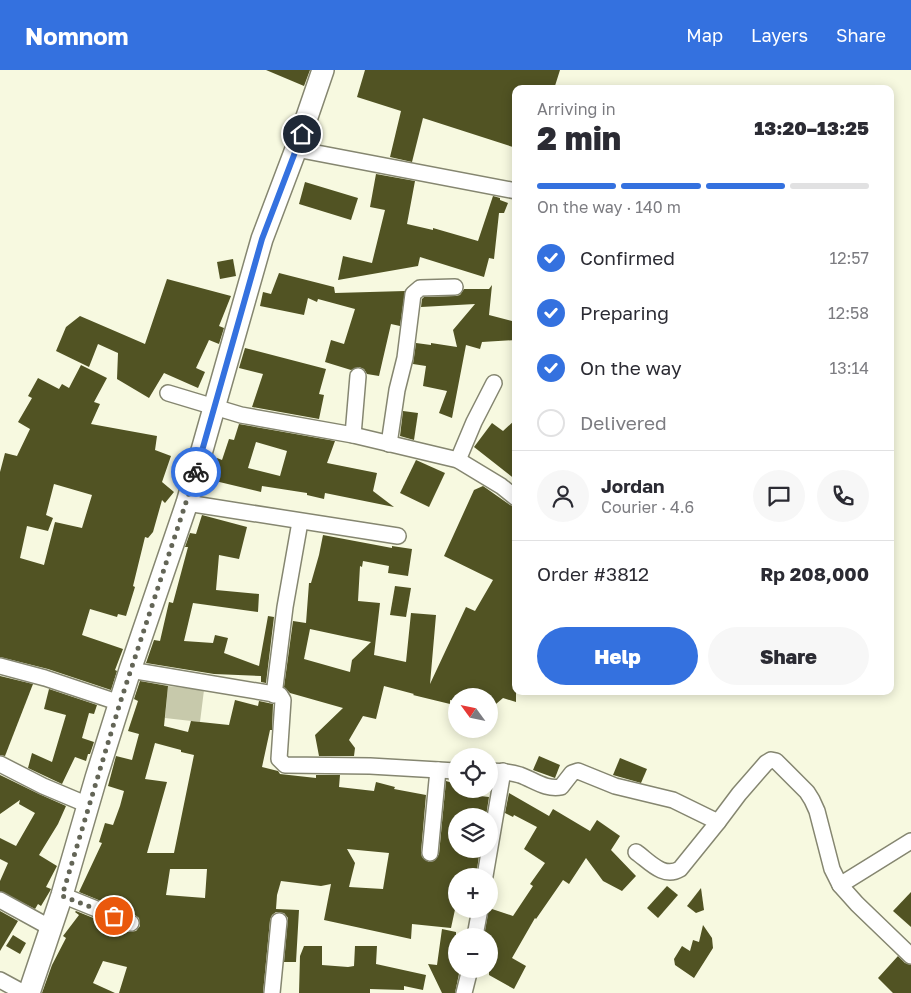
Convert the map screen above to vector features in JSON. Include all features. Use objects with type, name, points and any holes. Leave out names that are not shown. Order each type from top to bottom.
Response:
[{"type":"main road","points":[[29,993],[62,896],[130,670],[187,504],[262,239],[323,70]]},
{"type":"street","points":[[296,149],[512,190]]},
{"type":"street","points":[[389,444],[413,294],[420,288],[455,287]]},
{"type":"street","points":[[353,435],[358,376]]},
{"type":"street","points":[[458,460],[494,383]]},
{"type":"street","points":[[168,393],[242,415],[353,435],[458,460],[502,486],[512,495]]},
{"type":"street","points":[[187,504],[398,536]]},
{"type":"street","points":[[274,695],[300,522]]},
{"type":"street","points":[[0,666],[45,678],[120,703]]},
{"type":"street","points":[[130,670],[280,696],[283,700],[280,759],[285,765],[370,766],[448,771]]},
{"type":"street","points":[[636,852],[661,871],[670,873],[680,869],[766,763],[771,760],[776,761],[807,792],[812,800],[817,811],[832,869],[840,885],[900,948],[911,956]]},
{"type":"street","points":[[0,764],[88,806]]},
{"type":"street","points":[[430,853],[438,770]]},
{"type":"street","points":[[498,771],[520,775],[555,788],[561,787],[574,771],[584,772],[615,786],[673,800],[718,822]]},
{"type":"street","points":[[486,868],[493,798]]},
{"type":"street","points":[[840,885],[911,841]]},
{"type":"street","points":[[62,896],[131,923]]},
{"type":"street","points":[[0,900],[51,928]]},
{"type":"street","points":[[272,993],[279,921]]},
{"type":"street","points":[[464,993],[468,978]]},
{"type":"street","points":[[0,980],[24,993]]},
{"type":"green space","points":[[168,686],[204,690],[200,722],[165,718]]},
{"type":"building","points":[[266,70],[310,70],[304,86]]},
{"type":"building","points":[[365,70],[560,70],[555,85],[512,85],[512,147],[423,118],[412,162],[390,157],[401,111],[357,97]]},
{"type":"building","points":[[376,174],[415,181],[407,224],[433,230],[433,228],[478,241],[493,196],[508,203],[504,213],[499,213],[494,259],[489,258],[484,277],[420,257],[418,266],[338,280],[343,256],[372,263],[385,210],[370,207]]},
{"type":"building","points":[[305,182],[358,198],[351,220],[299,204]]},
{"type":"building","points":[[233,259],[236,276],[220,279],[217,262]]},
{"type":"building","points":[[279,273],[334,287],[335,293],[405,291],[400,326],[391,324],[379,376],[367,374],[364,369],[359,367],[351,370],[325,362],[331,340],[344,344],[355,309],[318,299],[317,302],[308,298],[304,315],[260,306],[263,292],[271,294]]},
{"type":"building","points":[[167,279],[231,296],[219,326],[224,328],[219,344],[209,340],[196,368],[205,372],[198,388],[164,373],[149,398],[117,379],[118,353],[98,344],[89,367],[56,351],[66,327],[80,316],[145,344]]},
{"type":"building","points":[[492,285],[489,315],[512,321],[512,340],[482,342],[480,349],[466,345],[452,418],[439,413],[447,391],[423,386],[426,366],[413,364],[416,343],[457,347],[453,330],[475,304],[421,307],[422,299],[424,297],[456,296],[460,295],[464,289],[489,289]]},
{"type":"building","points":[[245,348],[326,369],[319,394],[324,395],[319,419],[252,407],[263,374],[239,368]]},
{"type":"building","points":[[81,365],[107,378],[94,402],[100,404],[91,424],[157,436],[155,450],[171,456],[162,482],[174,492],[165,503],[162,500],[153,532],[148,538],[145,537],[133,586],[135,587],[126,616],[118,614],[117,617],[90,609],[82,635],[123,649],[115,670],[117,671],[111,690],[48,669],[0,657],[0,472],[5,453],[17,456],[30,429],[18,422],[32,398],[28,396],[38,378],[59,389],[62,384],[69,388]],"holes":[[[54,484],[92,495],[82,528],[55,522],[44,565],[20,558],[27,526],[48,531],[53,518],[46,515]]]},
{"type":"building","points":[[403,411],[418,413],[414,440],[400,436]]},
{"type":"building","points":[[492,423],[503,431],[512,423],[512,477],[474,447]]},
{"type":"building","points":[[239,424],[335,441],[327,463],[377,473],[373,491],[394,507],[325,493],[324,499],[307,495],[307,493],[262,486],[261,492],[211,480],[217,458],[222,460],[229,439],[234,440]],"holes":[[[256,442],[287,451],[280,476],[248,468]]]},
{"type":"building","points":[[416,460],[445,473],[429,507],[400,493]]},
{"type":"building","points":[[483,486],[512,506],[512,695],[516,695],[516,702],[503,698],[498,702],[498,688],[448,688],[448,704],[384,686],[376,719],[363,716],[349,740],[355,748],[354,756],[319,756],[315,735],[343,708],[290,693],[284,687],[293,621],[306,623],[309,583],[311,583],[323,535],[392,548],[392,546],[412,549],[408,576],[388,573],[389,566],[363,561],[362,567],[360,566],[358,601],[380,603],[374,655],[406,662],[411,613],[436,615],[430,684],[466,607],[475,611],[493,580],[444,556],[474,490]],"holes":[[[310,629],[371,642],[352,660],[350,672],[304,659]]]},
{"type":"building","points":[[202,515],[247,527],[239,559],[219,555],[216,590],[259,594],[258,612],[193,603],[184,641],[213,643],[215,635],[228,638],[224,653],[259,666],[268,616],[274,617],[266,683],[261,682],[261,676],[214,674],[146,663],[154,640],[160,641],[169,602],[173,603],[188,547],[185,547],[190,533],[196,534]]},
{"type":"building","points":[[395,586],[411,588],[406,617],[390,615]]},
{"type":"building","points":[[0,676],[33,684],[5,756],[0,755]]},
{"type":"building","points":[[140,681],[168,686],[164,726],[188,732],[191,721],[229,725],[235,700],[258,706],[259,701],[273,704],[272,730],[270,730],[262,767],[278,771],[280,774],[316,778],[316,775],[340,775],[339,787],[374,791],[376,782],[395,787],[394,789],[426,795],[421,852],[422,857],[429,862],[434,861],[439,854],[446,781],[448,782],[448,798],[489,798],[487,808],[448,808],[448,858],[479,858],[477,868],[448,868],[448,918],[453,918],[451,928],[412,924],[411,939],[324,920],[331,884],[321,886],[281,881],[276,909],[299,910],[296,962],[284,962],[288,918],[284,913],[276,912],[270,920],[263,993],[119,993],[127,967],[103,961],[93,983],[115,993],[42,993],[52,965],[66,938],[63,936],[79,915],[76,911],[128,932],[136,931],[140,926],[139,918],[135,915],[79,892],[102,843],[99,842],[105,823],[113,825],[120,806],[124,791],[108,786],[116,756],[132,760],[139,734],[128,731],[138,701],[134,699]],"holes":[[[155,743],[181,750],[181,752],[194,755],[174,853],[147,853],[167,782],[145,779]],[[347,849],[389,853],[383,889],[349,887],[355,863]],[[170,869],[207,869],[205,898],[166,895]]]},
{"type":"building","points":[[49,689],[97,705],[94,714],[89,713],[82,738],[94,742],[90,754],[88,754],[86,761],[75,757],[62,784],[28,768],[32,753],[52,762],[66,715],[44,709]]},
{"type":"building","points":[[539,756],[560,765],[555,778],[533,770]]},
{"type":"building","points":[[620,758],[647,769],[641,783],[613,775]]},
{"type":"building","points":[[0,775],[66,806],[58,824],[39,855],[57,866],[46,887],[51,889],[50,891],[41,906],[38,904],[35,909],[0,891],[0,881],[8,863],[0,859],[0,838],[16,846],[35,813],[19,804],[20,800],[0,814]]},
{"type":"building","points":[[509,793],[549,816],[553,809],[590,831],[597,820],[620,836],[611,850],[636,876],[622,891],[603,881],[586,858],[569,884],[563,880],[535,918],[512,958],[526,966],[514,989],[494,978],[498,978],[498,928],[485,928],[487,918],[498,918],[498,911],[513,916],[533,886],[530,884],[545,863],[524,849],[537,827],[514,815],[513,817],[505,813]]},
{"type":"building","points":[[667,886],[678,895],[658,918],[647,908]]},
{"type":"building","points":[[701,888],[704,910],[696,913],[687,906]]},
{"type":"building","points":[[911,892],[911,927],[893,911]]},
{"type":"building","points":[[0,911],[18,921],[0,951]]},
{"type":"building","points":[[703,925],[712,938],[713,948],[694,978],[675,965],[674,959],[682,946],[690,951],[693,940],[699,942]]},
{"type":"building","points":[[442,929],[448,930],[448,978],[458,978],[455,993],[442,993],[428,964],[437,965]]},
{"type":"building","points":[[13,935],[26,943],[20,954],[6,946]]},
{"type":"building","points":[[304,946],[322,946],[322,965],[348,967],[354,966],[355,946],[377,946],[376,964],[426,975],[423,990],[404,986],[404,990],[370,989],[370,993],[299,993],[300,956]]},
{"type":"building","points":[[898,956],[905,963],[911,965],[911,993],[893,993],[878,978]]},
{"type":"way so far","points":[[114,916],[62,896],[130,670],[187,504],[196,472]]},
{"type":"route","points":[[196,472],[262,239],[302,134]]}]
